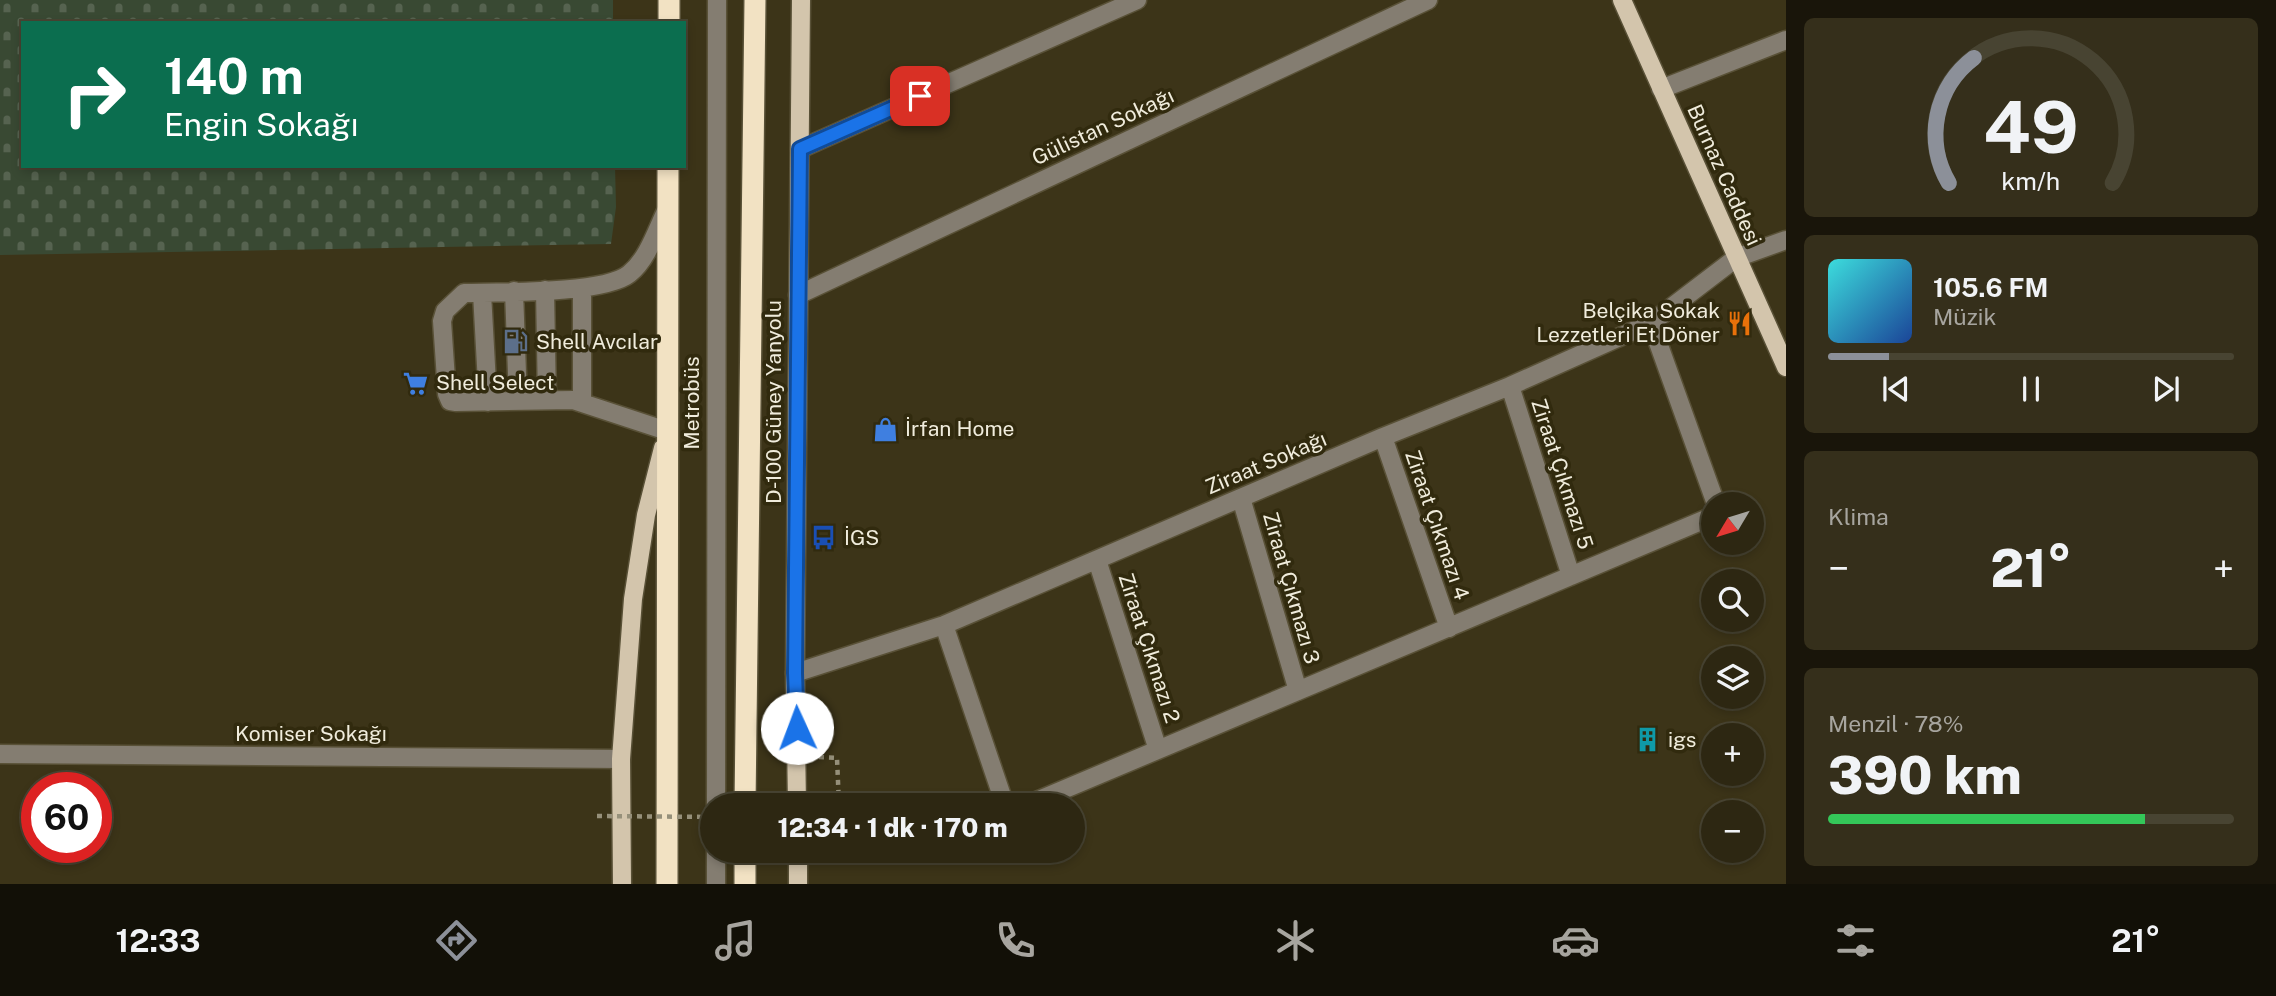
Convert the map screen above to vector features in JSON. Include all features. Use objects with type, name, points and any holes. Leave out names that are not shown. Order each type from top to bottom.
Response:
[{"type":"highway","points":[[669,0],[669,21]]},
{"type":"highway","points":[[745,793],[755,0]]},
{"type":"highway","points":[[667,884],[668,168]]},
{"type":"highway","points":[[745,863],[745,884]]},
{"type":"main road","name":"D-100 Güney Yanyolu","points":[[797,793],[795,673],[801,0]]},
{"type":"main road","name":"Burnaz Caddesi","points":[[1622,0],[1786,367]]},
{"type":"main road","points":[[622,884],[621,759],[633,599],[646,516],[667,431]]},
{"type":"main road","points":[[798,863],[798,884]]},
{"type":"street","name":"Metrobüs","points":[[716,793],[717,0]]},
{"type":"street","points":[[800,149],[1137,0]]},
{"type":"street","name":"Gülistan Sokağı","points":[[798,295],[1428,0]]},
{"type":"street","points":[[1661,89],[1786,40]]},
{"type":"street","points":[[439,294],[582,288],[607,284],[628,275],[640,261],[667,208]]},
{"type":"street","name":"Ziraat Sokağı","points":[[795,673],[944,625],[1383,437],[1510,386],[1651,323],[1736,258],[1786,240]]},
{"type":"street","points":[[582,288],[582,403]]},
{"type":"street","points":[[545,290],[547,400]]},
{"type":"street","points":[[514,291],[518,401]]},
{"type":"street","points":[[464,293],[445,311],[442,321],[447,394],[450,401],[573,400],[667,431]]},
{"type":"street","points":[[482,293],[488,402]]},
{"type":"street","points":[[1651,323],[1712,492]]},
{"type":"street","name":"Ziraat Çıkmazı 5","points":[[1510,386],[1571,576]]},
{"type":"street","name":"Ziraat Çıkmazı 4","points":[[1383,437],[1449,628]]},
{"type":"street","name":"Ziraat Çıkmazı 3","points":[[1241,498],[1298,691]]},
{"type":"street","points":[[1056,793],[1701,521]]},
{"type":"street","name":"Ziraat Çıkmazı 2","points":[[1097,560],[1158,750]]},
{"type":"street","points":[[944,625],[1001,793]]},
{"type":"street","name":"Komiser Sokağı","points":[[0,754],[621,759]]},
{"type":"street","points":[[716,863],[716,884]]},
{"type":"path","points":[[836,758],[838,793]]},
{"type":"path","points":[[597,816],[700,817]]},
{"type":"green space","points":[[0,0],[613,0],[613,21],[21,21],[21,168],[615,168],[616,207],[611,244],[0,255]]},
{"type":"place","name":"Belçika Sokak Lezzetleri Et Döner","points":[[1740,323]]},
{"type":"place","name":"Shell Avcılar","points":[[516,342]]},
{"type":"place","name":"Shell Select","points":[[416,383]]},
{"type":"place","name":"İrfan Home","points":[[885,429]]},
{"type":"place","name":"İGS","points":[[824,538]]},
{"type":"place","name":"igs","points":[[1648,740]]},
{"type":"route","points":[[797,728],[795,673],[800,149],[920,96]]}]
